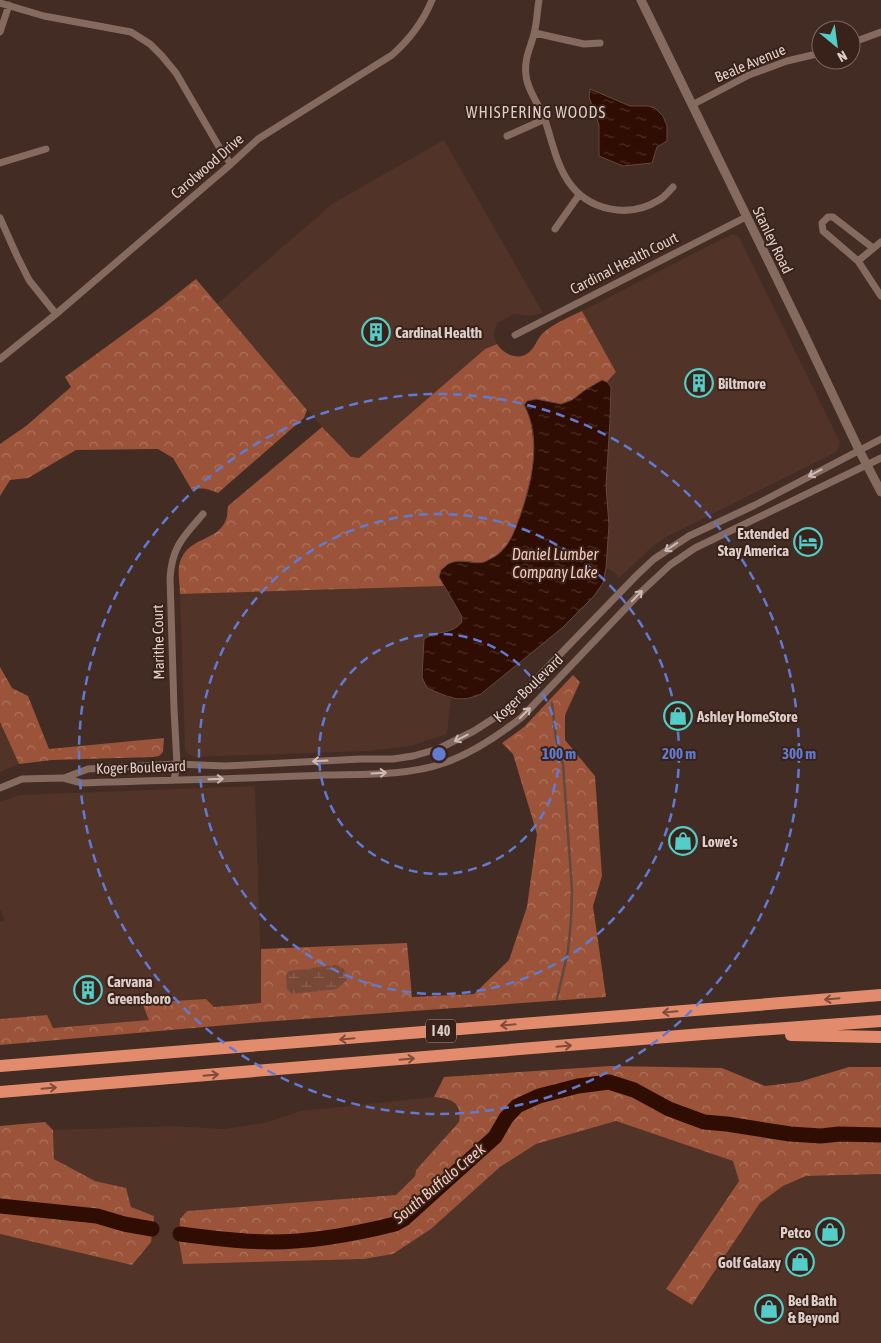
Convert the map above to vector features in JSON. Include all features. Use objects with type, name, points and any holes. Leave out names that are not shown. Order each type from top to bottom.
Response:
[{"type":"highway","name":"I 40","points":[[0,1066],[881,995]]},
{"type":"highway","name":"I 40","points":[[0,1092],[881,1021]]},
{"type":"highway","points":[[703,1034],[881,1036]]},
{"type":"street","name":"Carolwood Drive","points":[[0,359],[56,314],[258,140],[392,55],[407,42],[422,20],[432,0]]},
{"type":"street","points":[[539,0],[535,32],[524,62],[526,78],[545,119],[560,167],[568,181],[579,195],[597,206],[612,210],[632,210],[645,207],[661,199],[673,187]]},
{"type":"street","name":"Stanley Road","points":[[641,0],[881,492]]},
{"type":"street","points":[[0,3],[44,16],[132,32],[150,44],[176,74],[231,164]]},
{"type":"street","points":[[0,32],[8,5]]},
{"type":"street","points":[[535,32],[584,44],[600,43]]},
{"type":"street","points":[[861,39],[881,32]]},
{"type":"street","name":"Beale Avenue","points":[[692,105],[749,75],[787,61],[811,55]]},
{"type":"street","points":[[507,136],[545,119]]},
{"type":"street","points":[[0,163],[46,149]]},
{"type":"street","points":[[555,229],[579,195]]},
{"type":"street","name":"Cardinal Health Court","points":[[515,335],[746,217]]},
{"type":"street","points":[[873,248],[833,217],[828,217],[822,223],[823,232],[858,261],[881,295]]},
{"type":"street","points":[[0,218],[29,280],[56,314]]},
{"type":"street","points":[[858,261],[881,242]]},
{"type":"street","name":"Koger Boulevard","points":[[0,788],[22,779],[63,778],[88,769],[177,764],[225,766],[393,759],[414,756],[455,741],[505,711],[637,575],[672,546],[881,439]]},
{"type":"street","name":"Koger Boulevard","points":[[63,778],[82,784],[415,771],[443,764],[491,740],[522,717],[640,592],[670,565],[696,548],[881,458]]},
{"type":"street","name":"Marithe Court","points":[[174,780],[177,764],[170,578],[171,561],[178,545],[202,514]]},
{"type":"shaded area","points":[[444,140],[543,313],[531,316],[514,314],[499,322],[494,336],[497,344],[485,349],[359,458],[352,458],[322,427],[217,304],[332,204]]},
{"type":"shaded area","points":[[732,234],[740,239],[840,442],[839,447],[836,452],[668,536],[653,546],[619,578],[614,572],[606,568],[609,525],[606,486],[611,387],[607,382],[616,372],[582,311]]},
{"type":"shaded area","points":[[444,586],[461,615],[462,622],[458,628],[430,634],[424,639],[422,677],[427,688],[451,699],[447,734],[411,746],[368,751],[194,757],[188,754],[185,749],[180,594]]},
{"type":"shaded area","points":[[0,722],[19,764],[0,772]]},
{"type":"shaded area","points":[[255,786],[262,1003],[214,1007],[142,1003],[150,1020],[52,1028],[47,1015],[0,1019],[0,922],[5,921],[0,909],[0,802],[20,795]]},
{"type":"shaded area","points":[[434,1097],[450,1099],[457,1105],[460,1115],[459,1122],[396,1195],[187,1211],[180,1219],[179,1242],[183,1264],[364,1259],[393,1254],[431,1229],[500,1167],[536,1144],[616,1121],[733,1161],[739,1180],[666,1289],[691,1305],[760,1203],[783,1186],[806,1176],[881,1174],[881,1343],[0,1343],[0,1234],[132,1265],[154,1216],[131,1207],[126,1188],[95,1181],[54,1159],[53,1130],[173,1126],[224,1129],[264,1123],[301,1111]]},
{"type":"green space","points":[[196,279],[307,410],[304,418],[218,493],[205,489],[192,490],[173,458],[158,449],[76,450],[28,478],[10,480],[0,496],[0,444],[26,426],[71,387],[65,377]]},
{"type":"green space","points":[[582,311],[616,372],[607,382],[602,381],[572,400],[561,404],[536,399],[524,405],[530,416],[534,447],[532,473],[523,507],[511,540],[497,556],[483,563],[465,561],[439,577],[444,586],[180,594],[180,562],[189,548],[221,528],[226,520],[228,506],[322,427],[351,457],[359,458],[485,349],[497,344],[504,352],[514,356],[524,355],[529,353],[544,332],[557,323]]},
{"type":"green space","points":[[0,667],[12,688],[28,696],[49,749],[164,738],[163,752],[159,756],[153,757],[52,760],[19,764],[0,722]]},
{"type":"green space","points":[[573,675],[580,682],[565,715],[565,740],[595,776],[602,876],[593,906],[606,997],[262,1022],[0,1045],[0,1019],[47,1015],[53,1028],[149,1020],[142,1003],[206,999],[214,1007],[261,1003],[261,949],[407,943],[412,997],[474,994],[509,960],[527,907],[537,834],[513,754],[502,743],[524,727]]},
{"type":"green space","points":[[336,965],[344,969],[347,980],[337,989],[292,994],[287,989],[286,976],[289,971]]},
{"type":"green space","points":[[611,1066],[722,1068],[765,1086],[799,1082],[849,1067],[881,1067],[881,1174],[806,1176],[783,1186],[760,1203],[692,1305],[666,1289],[739,1181],[733,1161],[616,1121],[536,1144],[500,1167],[431,1229],[393,1254],[364,1259],[183,1264],[179,1242],[180,1219],[187,1211],[396,1195],[415,1176],[416,1170],[459,1122],[459,1110],[454,1102],[434,1097],[444,1077]]},
{"type":"green space","points":[[45,1122],[53,1130],[54,1159],[95,1181],[126,1188],[131,1207],[154,1216],[151,1242],[132,1265],[0,1234],[0,1126]]},
{"type":"water","points":[[590,89],[630,106],[655,108],[663,116],[667,126],[667,141],[657,147],[652,163],[623,166],[599,156],[599,125],[589,97]]},
{"type":"water","name":"Daniel Lumber Company Lake","points":[[602,380],[611,387],[606,486],[609,525],[603,583],[593,597],[562,628],[481,694],[460,699],[427,688],[422,677],[424,639],[434,634],[454,629],[462,622],[461,615],[439,577],[441,570],[454,562],[480,563],[494,557],[504,549],[513,534],[520,516],[531,475],[534,446],[533,431],[524,405],[527,401],[536,399],[561,404],[572,400]]},
{"type":"waterway","points":[[552,703],[556,739],[563,764],[572,890],[568,951],[557,999]]},
{"type":"waterway","name":"South Buffalo Creek","points":[[180,1234],[236,1241],[287,1242],[334,1237],[395,1224],[404,1219],[495,1137],[506,1118],[517,1106],[539,1096],[578,1086],[609,1082],[634,1090],[669,1109],[704,1122],[790,1134],[821,1136],[839,1134],[881,1135]]},
{"type":"waterway","name":"South Buffalo Creek","points":[[0,1206],[97,1216],[124,1224],[152,1229]]},
{"type":"place","name":"Cardinal Health","points":[[376,332]]},
{"type":"place","name":"Biltmore","points":[[699,383]]},
{"type":"place","name":"Extended Stay America","points":[[808,542]]},
{"type":"place","name":"Ashley HomeStore","points":[[678,716]]},
{"type":"place","name":"Lowe's","points":[[683,841]]},
{"type":"place","name":"Carvana Greensboro","points":[[88,990]]},
{"type":"place","name":"Petco","points":[[830,1232]]},
{"type":"place","name":"Golf Galaxy","points":[[800,1262]]},
{"type":"place","name":"Bed Bath & Beyond","points":[[769,1309]]},
{"type":"district","name":"WHISPERING WOODS","points":[[536,112]]}]
